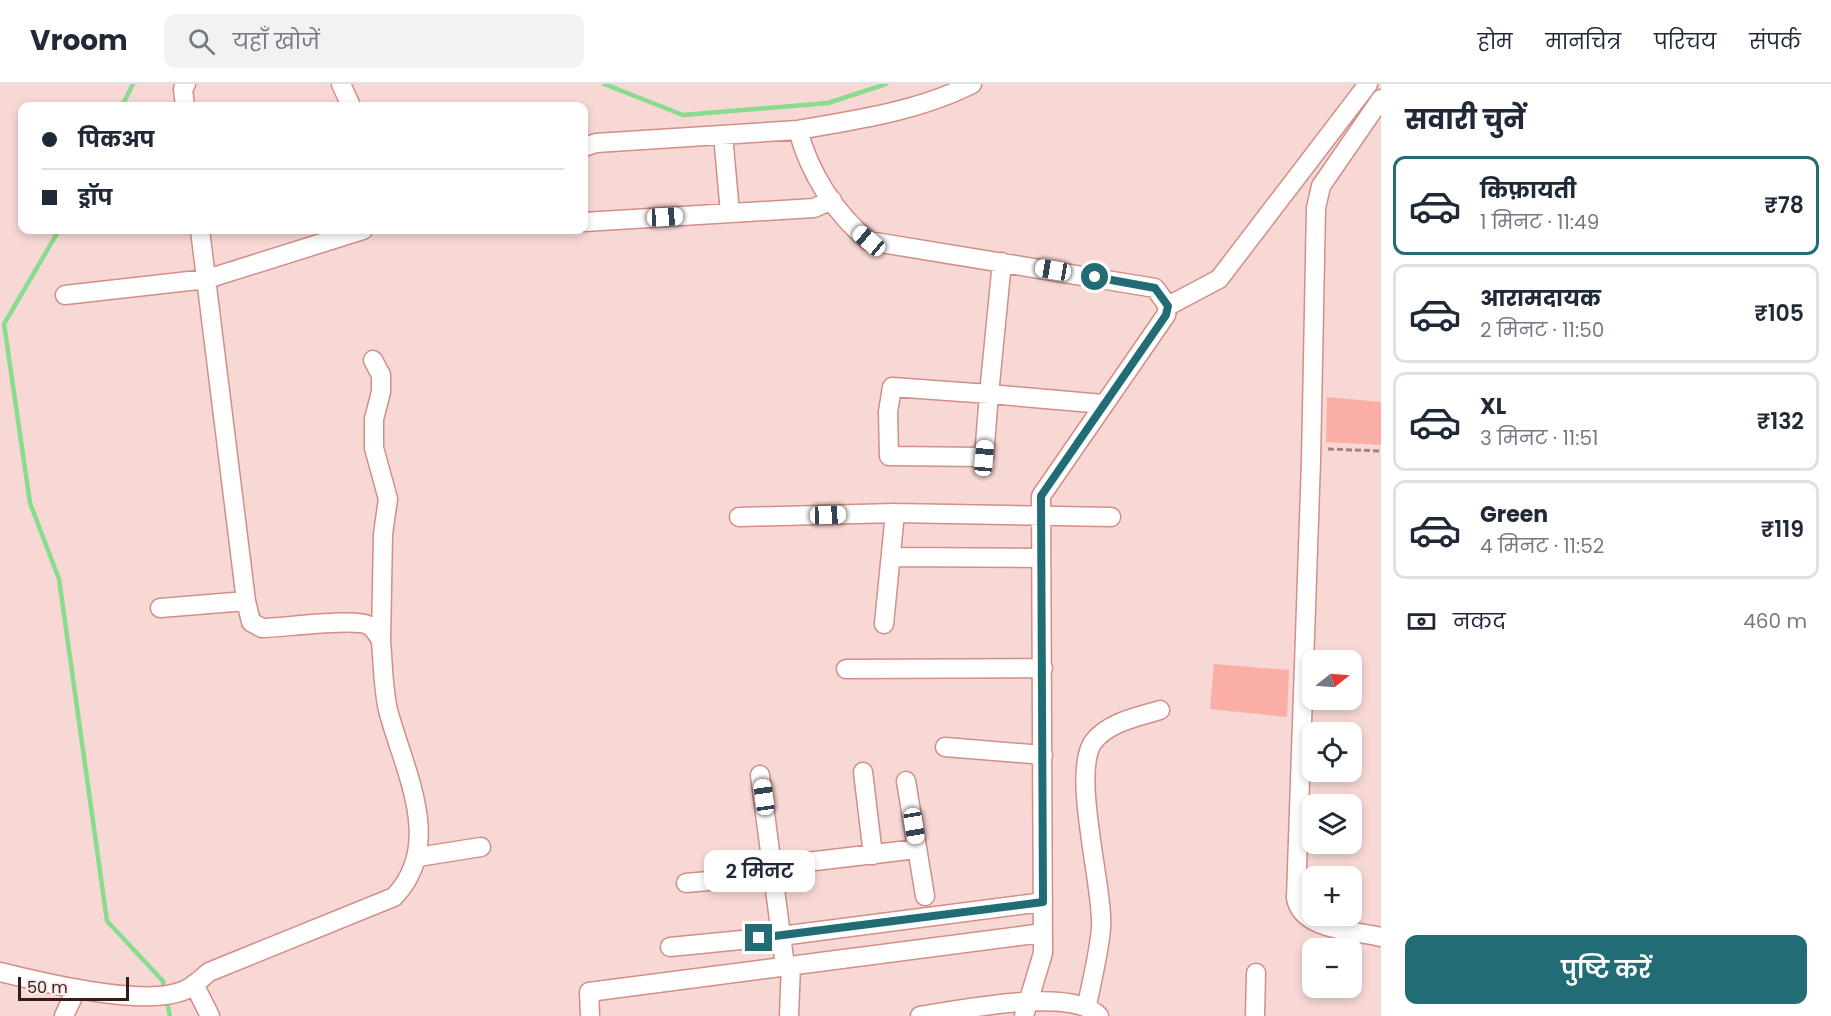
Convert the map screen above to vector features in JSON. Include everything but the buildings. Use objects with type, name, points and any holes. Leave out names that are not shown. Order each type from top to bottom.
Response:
[{"type":"street","points":[[185,102],[183,89],[186,84]]},
{"type":"street","points":[[341,84],[349,102]]},
{"type":"street","points":[[588,146],[596,143],[798,130],[887,113],[956,92],[972,84]]},
{"type":"street","points":[[1168,306],[1219,279],[1368,84]]},
{"type":"street","points":[[1381,99],[1321,186],[1316,207],[1311,448],[1296,898],[1298,910],[1306,918],[1327,926],[1381,936]]},
{"type":"street","points":[[798,130],[805,158],[848,224],[869,241],[1155,288],[1168,306],[1166,315],[1102,404],[1041,496],[1043,953],[1026,1008]]},
{"type":"street","points":[[723,135],[730,213]]},
{"type":"street","points":[[588,222],[814,208],[832,200]]},
{"type":"street","points":[[201,234],[246,601],[251,622],[262,628],[349,622],[368,624],[381,641]]},
{"type":"street","points":[[65,295],[207,279],[350,234]]},
{"type":"street","points":[[1002,262],[989,394],[984,458],[888,456],[888,412],[892,387],[989,394],[1102,404]]},
{"type":"street","points":[[0,972],[76,990],[155,997],[190,987],[209,972],[394,897],[408,882],[418,857],[419,826],[387,705],[381,641],[383,534],[388,500],[374,448],[374,419],[381,392],[381,375],[374,360]]},
{"type":"street","points":[[884,624],[895,513]]},
{"type":"street","points":[[739,517],[895,513],[1111,517]]},
{"type":"street","points":[[891,557],[1041,558]]},
{"type":"street","points":[[160,608],[246,601]]},
{"type":"street","points":[[846,669],[1043,668]]},
{"type":"street","points":[[930,1015],[1026,1008],[1093,1011],[1101,906],[1087,815],[1087,761],[1092,742],[1108,728],[1160,710]]},
{"type":"street","points":[[945,747],[1043,756]]},
{"type":"street","points":[[863,772],[873,855]]},
{"type":"street","points":[[760,775],[781,936],[788,966],[789,1016]]},
{"type":"street","points":[[906,781],[925,896]]},
{"type":"street","points":[[418,857],[481,847]]},
{"type":"street","points":[[686,883],[917,849]]},
{"type":"street","points":[[670,946],[781,936],[1043,902]]},
{"type":"street","points":[[590,1016],[589,992],[1043,933]]},
{"type":"street","points":[[1255,1016],[1256,973]]},
{"type":"street","points":[[190,987],[210,1016]]},
{"type":"street","points":[[64,1016],[76,990]]},
{"type":"path","points":[[1311,448],[1381,451]]},
{"type":"shaded area","points":[[1327,397],[1381,402],[1381,445],[1326,442]]},
{"type":"shaded area","points":[[1214,664],[1289,670],[1287,717],[1210,709]]},
{"type":"waterway","points":[[124,102],[133,84]]},
{"type":"waterway","points":[[604,84],[683,115],[828,103],[886,84]]},
{"type":"waterway","points":[[57,234],[4,324],[30,503],[59,579],[107,921],[163,981],[164,990]]},
{"type":"waterway","points":[[166,998],[170,1016]]},
{"type":"route","points":[[759,938],[1043,902],[1041,496],[1087,425],[1166,315],[1168,306],[1163,296],[1155,288],[1095,277]]}]
